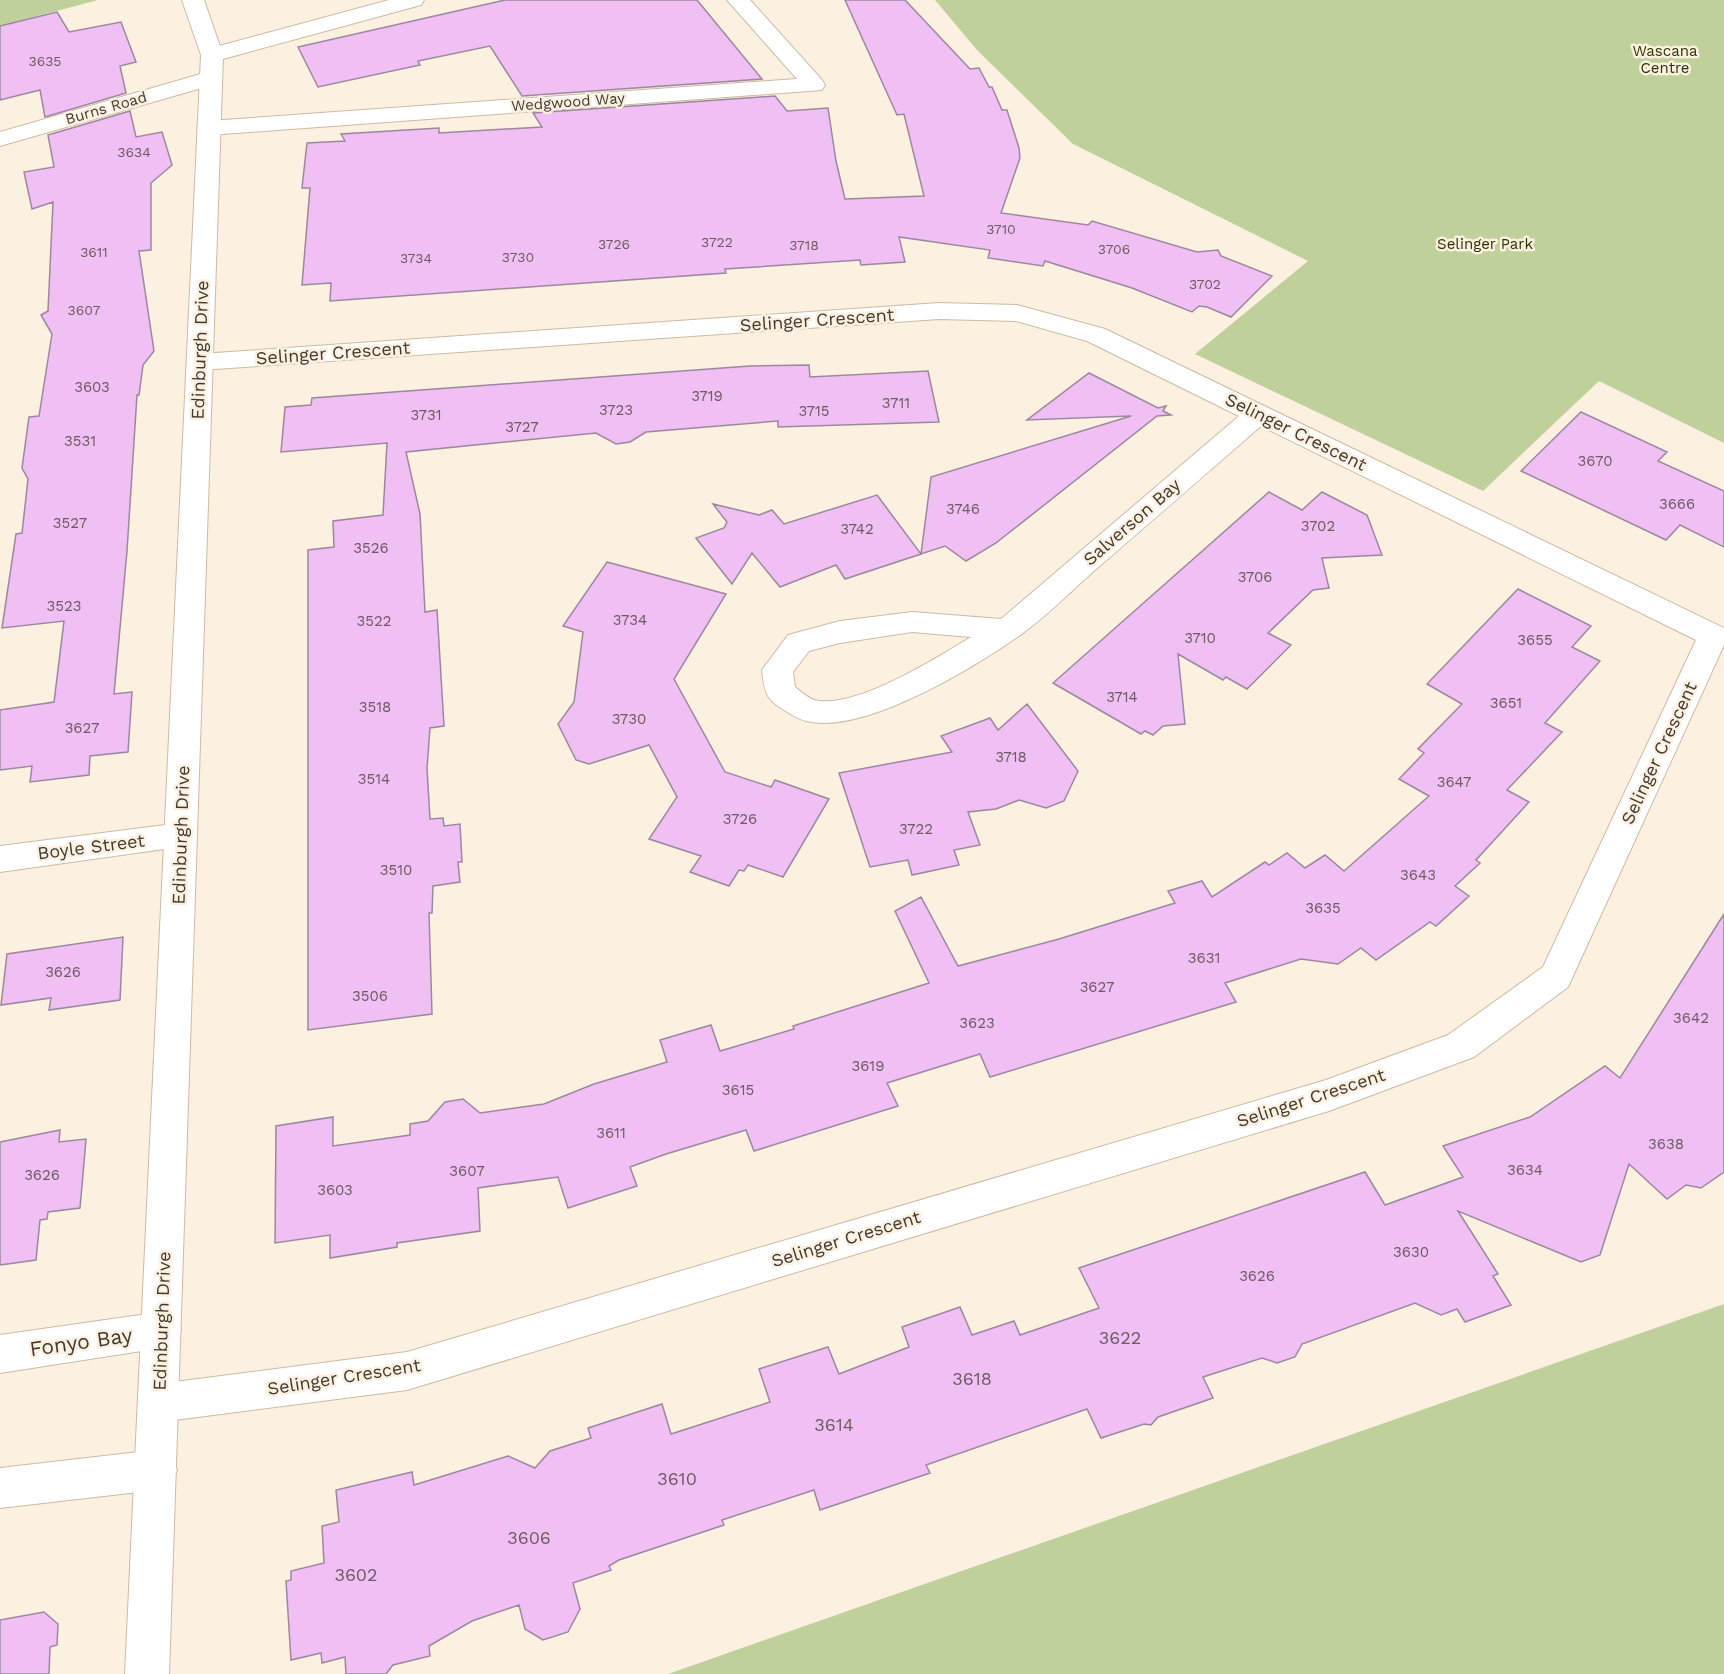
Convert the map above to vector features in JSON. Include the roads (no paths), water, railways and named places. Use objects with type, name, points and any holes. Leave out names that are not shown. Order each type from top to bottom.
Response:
[{"type":"street","name":"Edinburgh Drive","points":[[147,1674],[212,66],[193,0]]},
{"type":"street","points":[[212,66],[413,0]]},
{"type":"street","name":"Wedgwood Way","points":[[209,128],[814,85],[738,0]]},
{"type":"street","name":"Burns Road","points":[[0,139],[212,66]]},
{"type":"street","name":"Selinger Crescent","points":[[159,1403],[407,1371],[1329,1095],[1461,1046],[1556,977],[1713,636],[1096,335],[1017,313],[939,311],[200,362]]},
{"type":"street","name":"Salverson Bay","points":[[1007,630],[912,622],[840,632],[809,640],[799,643],[777,670],[780,693],[809,711],[851,710],[921,681],[1007,630],[1258,414]]},
{"type":"street","name":"Boyle Street","points":[[0,858],[181,836]]},
{"type":"street","name":"Fonyo Bay","points":[[0,1354],[161,1330]]},
{"type":"street","points":[[0,1488],[156,1470]]},
{"type":"park label","name":"Wascana Centre","points":[[1665,60]]},
{"type":"park label","name":"Selinger Park","points":[[1485,244]]}]
